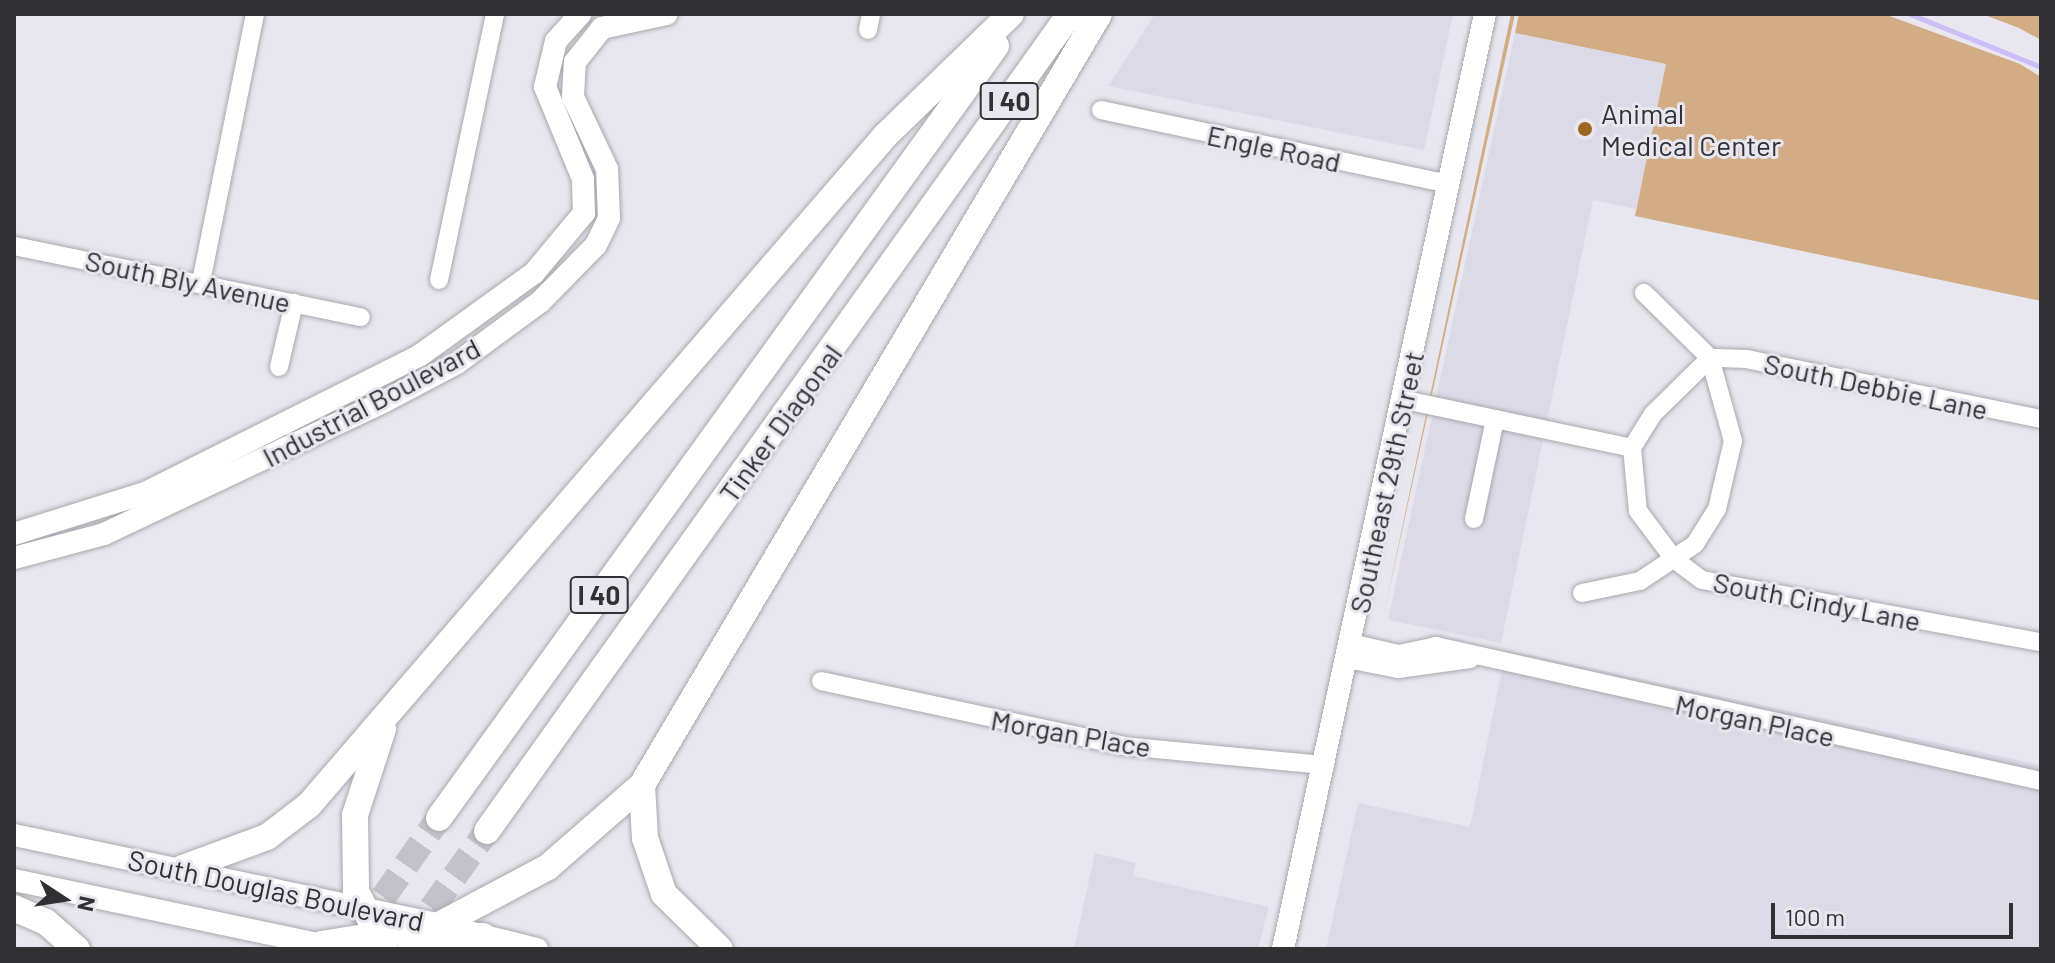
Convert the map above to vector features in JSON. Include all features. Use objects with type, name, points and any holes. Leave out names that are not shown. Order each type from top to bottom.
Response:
[{"type":"highway","points":[[183,868],[287,826],[387,718],[885,136],[1011,14]]},
{"type":"highway","name":"Tinker Diagonal","points":[[439,818],[1019,14]]},
{"type":"highway","name":"Tinker Diagonal","points":[[487,831],[1070,14]]},
{"type":"highway","points":[[364,945],[439,925],[548,867],[642,785],[1099,14]]},
{"type":"highway","points":[[364,945],[354,906],[355,815],[387,718]]},
{"type":"highway","points":[[642,785],[645,838],[664,894],[720,949]]},
{"type":"highway","points":[[14,908],[46,922],[77,949]]},
{"type":"highway","points":[[364,945],[483,936]]},
{"type":"main road","name":"Industrial Boulevard","points":[[14,534],[145,493],[419,356],[534,273],[584,213],[583,179],[545,87],[556,41],[580,14]]},
{"type":"main road","name":"Industrial Boulevard","points":[[14,558],[104,534],[385,401],[457,363],[541,301],[596,245],[610,206],[607,169],[573,97],[575,62],[602,28],[667,14]]},
{"type":"main road","name":"Southeast 29th Street","points":[[1283,949],[1405,400],[1485,14]]},
{"type":"main road","name":"South Douglas Boulevard","points":[[14,835],[183,868],[537,949]]},
{"type":"main road","name":"South Douglas Boulevard","points":[[14,880],[364,945]]},
{"type":"street","points":[[201,282],[255,14]]},
{"type":"street","points":[[439,280],[495,14]]},
{"type":"street","name":"Engle Road","points":[[1101,110],[1448,184]]},
{"type":"street","name":"South Bly Avenue","points":[[14,246],[361,317]]},
{"type":"street","points":[[1582,593],[1640,581],[1674,559],[1708,527],[1733,441],[1710,358],[1644,293]]},
{"type":"street","points":[[279,367],[294,303]]},
{"type":"street","points":[[1405,400],[1632,448],[1653,414],[1710,358]]},
{"type":"street","name":"South Debbie Lane","points":[[1710,358],[1747,359],[2041,419]]},
{"type":"street","points":[[1474,519],[1495,419]]},
{"type":"street","name":"South Cindy Lane","points":[[1632,448],[1638,511],[1674,559],[1702,580],[2041,642]]},
{"type":"street","name":"Morgan Place","points":[[1349,651],[1398,669],[1470,659],[2041,781]]},
{"type":"street","name":"Morgan Place","points":[[821,681],[1123,746],[1325,765]]},
{"type":"shaded area","points":[[1155,14],[1453,14],[1424,150],[1108,86]]},
{"type":"shaded area","points":[[1511,14],[1515,14],[1383,618]]},
{"type":"shaded area","points":[[1519,14],[1884,14],[2020,64],[2041,77],[2041,301],[1635,216],[1666,64],[1515,33]]},
{"type":"shaded area","points":[[1982,14],[2041,14],[2041,40],[2019,28]]},
{"type":"shaded area","points":[[1515,33],[1666,64],[1636,209],[1593,200],[1501,643],[1388,620]]},
{"type":"shaded area","points":[[1506,650],[2041,765],[2041,949],[1326,949],[1358,803],[1470,827]]},
{"type":"shaded area","points":[[1095,853],[1136,863],[1133,876],[1269,907],[1258,949],[1074,949]]},
{"type":"waterway","points":[[1910,14],[2041,67]]},
{"type":"tunnel","points":[[361,929],[439,818]]},
{"type":"tunnel","points":[[409,940],[487,831]]},
{"type":"place","name":"Animal Medical Center","points":[[1585,129]]}]
